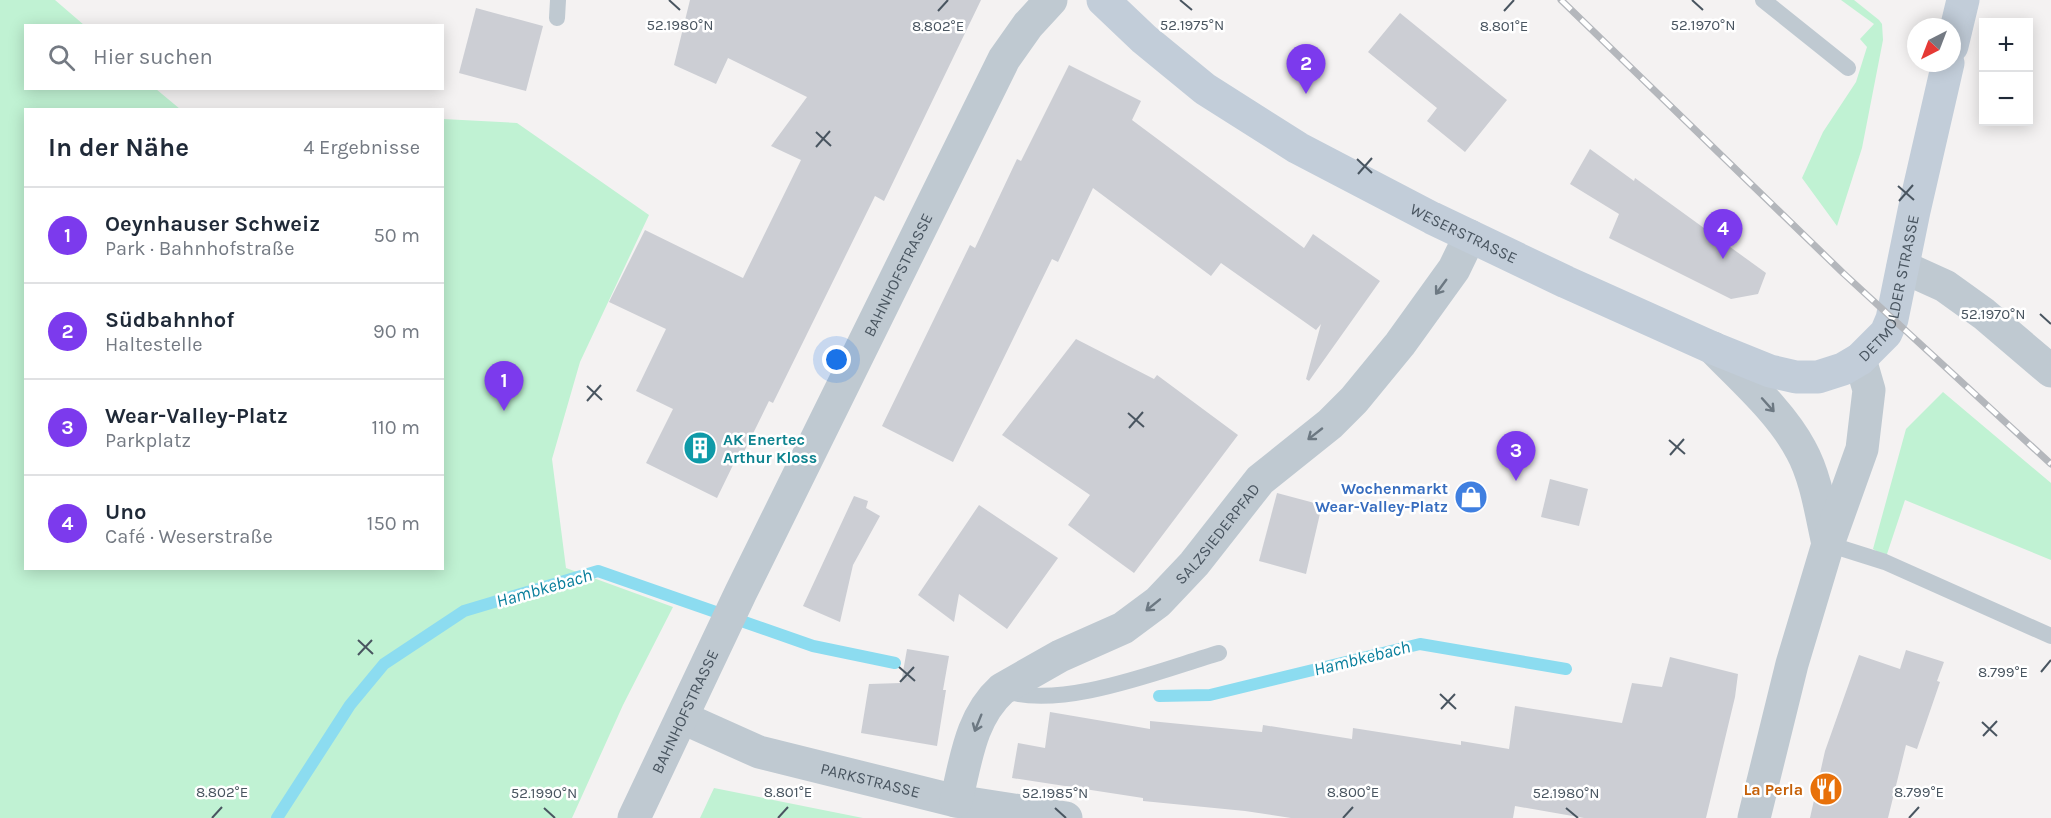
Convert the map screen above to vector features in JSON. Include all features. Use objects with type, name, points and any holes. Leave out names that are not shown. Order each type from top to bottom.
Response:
[{"type":"main road","name":"WESERSTRASSE","points":[[1103,0],[1144,39],[1214,95],[1298,148],[1566,282],[1713,348],[1770,371],[1796,378],[1818,377],[1844,369],[1860,359]]},
{"type":"main road","points":[[1958,18],[1962,0]]},
{"type":"main road","name":"DETMOLDER STRASSE","points":[[1860,359],[1886,333],[1892,319],[1946,72]]},
{"type":"street","name":"BAHNHOFSTRASSE","points":[[634,818],[741,592],[1004,59],[1028,25],[1051,0]]},
{"type":"street","name":"SALZSIEDERPFAD","points":[[956,801],[969,747],[980,716],[1002,689],[1060,656],[1123,628],[1158,602],[1194,564],[1260,480],[1330,424],[1354,400],[1400,344],[1454,269],[1470,236]]},
{"type":"street","points":[[1903,267],[1945,286],[1983,314],[2051,371]]},
{"type":"street","points":[[1713,348],[1772,409],[1802,450],[1812,478],[1828,544]]},
{"type":"street","name":"DETMOLDER STRASSE","points":[[1754,818],[1792,664],[1828,544],[1862,449],[1869,390],[1860,359]]},
{"type":"street","name":"PARKSTRASSE","points":[[683,718],[759,752],[956,801],[1066,818]]},
{"type":"lane","points":[[557,18],[558,0]]},
{"type":"lane","points":[[1763,0],[1848,68]]},
{"type":"lane","points":[[1828,544],[1885,562],[2051,636]]},
{"type":"lane","points":[[1002,689],[1018,695],[1073,694],[1219,653]]},
{"type":"green space","points":[[0,0],[55,0],[83,24],[24,24],[24,90],[157,90],[179,108],[24,108],[24,570],[444,570],[444,119],[517,123],[649,215],[580,362],[552,459],[566,568],[673,607],[623,705],[572,818],[0,818]]},
{"type":"green space","points":[[1841,0],[1854,0],[1879,20],[1882,24],[1883,40],[1862,148],[1837,226],[1802,178],[1823,132],[1856,82],[1867,47],[1860,39],[1874,24]]},
{"type":"green space","points":[[1943,392],[2051,483],[2051,560],[1905,500],[1886,557],[1873,549],[1906,429]]},
{"type":"green space","points":[[714,788],[863,818],[700,818]]},
{"type":"building","points":[[690,0],[981,0],[884,201],[875,196],[773,403],[769,401],[738,464],[734,463],[717,498],[646,463],[673,409],[636,391],[666,329],[609,302],[645,230],[743,278],[801,160],[771,146],[807,97],[728,58],[716,84],[674,65]]},
{"type":"building","points":[[476,8],[543,26],[526,91],[459,73]]},
{"type":"building","points":[[1400,13],[1507,100],[1465,152],[1427,121],[1437,108],[1368,52]]},
{"type":"building","points":[[1069,65],[1141,101],[1132,120],[1304,248],[1313,234],[1380,281],[1309,381],[1306,379],[1321,324],[1316,330],[1221,263],[1211,276],[1093,188],[1058,262],[1052,259],[953,462],[882,426],[970,245],[975,248],[1017,159],[1021,161]]},
{"type":"building","points":[[1590,149],[1634,181],[1635,178],[1766,273],[1758,294],[1731,299],[1609,238],[1619,214],[1570,184]]},
{"type":"building","points":[[1076,339],[1154,379],[1157,375],[1238,435],[1134,573],[1068,525],[1090,495],[1002,435]]},
{"type":"building","points":[[1550,479],[1588,489],[1579,526],[1541,517]]},
{"type":"building","points":[[1277,493],[1322,505],[1306,574],[1259,561]]},
{"type":"building","points":[[854,496],[868,501],[866,508],[880,516],[853,565],[840,622],[803,606]]},
{"type":"building","points":[[979,505],[1058,558],[1007,629],[959,594],[954,622],[918,595]]},
{"type":"building","points":[[907,649],[949,656],[937,746],[861,733],[869,684],[901,683]]},
{"type":"building","points":[[1906,650],[1944,662],[1937,681],[1940,682],[1917,749],[1906,745],[1888,818],[1810,818],[1825,751],[1859,655],[1900,669]]},
{"type":"building","points":[[1670,657],[1738,674],[1735,697],[1706,818],[1584,818],[1515,806],[1513,818],[1291,818],[1143,801],[1143,798],[1012,778],[1018,743],[1045,748],[1050,712],[1150,729],[1150,721],[1262,732],[1263,725],[1352,739],[1353,728],[1461,745],[1461,741],[1509,749],[1515,706],[1622,723],[1632,683],[1662,687]]},
{"type":"waterway","name":"Hambkebach","points":[[277,818],[350,705],[384,664],[464,611],[598,571],[813,646],[895,663]]},
{"type":"waterway","name":"Hambkebach","points":[[1159,696],[1210,695],[1420,644],[1566,669]]},
{"type":"railway","points":[[1561,0],[1843,273],[2051,464]]},
{"type":"place","name":"Südbahnhof","points":[[1306,94]]},
{"type":"place","name":"Uno","points":[[1723,259]]},
{"type":"place","name":"Oeynhauser Schweiz","points":[[504,411]]},
{"type":"place","name":"AK Enertec Arthur Kloss","points":[[700,448]]},
{"type":"place","name":"Wear-Valley-Platz","points":[[1516,481]]},
{"type":"place","name":"Wochenmarkt Wear-Valley-Platz","points":[[1471,497]]},
{"type":"place","name":"La Perla","points":[[1826,789]]}]
